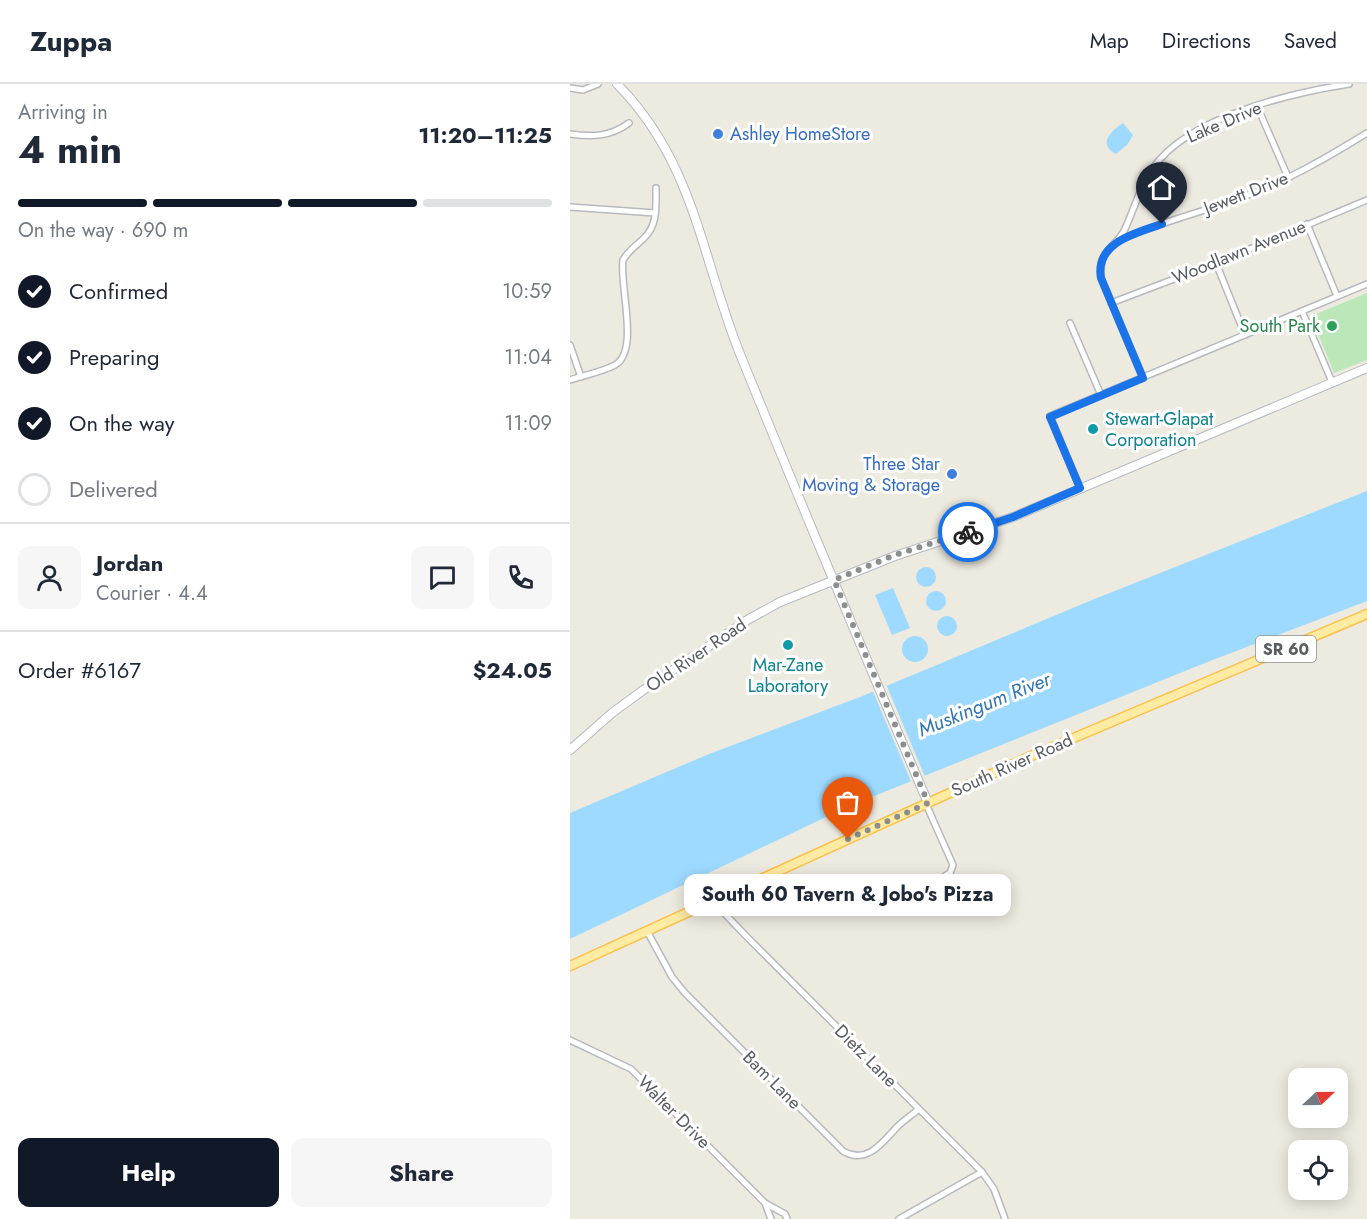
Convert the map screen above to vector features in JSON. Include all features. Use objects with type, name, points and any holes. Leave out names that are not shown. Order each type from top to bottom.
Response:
[{"type":"main road","points":[[617,84],[640,110],[655,132],[681,178],[739,352],[927,803]]},
{"type":"main road","name":"Old River Road","points":[[570,750],[612,713],[642,691],[749,619],[780,602],[895,555],[1013,517],[1367,368]]},
{"type":"main road","name":"South River Road","points":[[570,966],[1031,756],[1363,615]]},
{"type":"street","points":[[570,88],[584,90],[598,84]]},
{"type":"street","name":"Lake Drive","points":[[1143,378],[1100,271],[1104,254],[1119,240],[1147,179],[1164,154],[1177,142],[1196,131],[1257,106],[1349,84]]},
{"type":"street","points":[[1257,106],[1288,177]]},
{"type":"street","points":[[570,134],[599,136],[621,129],[629,123]]},
{"type":"street","name":"Jewett Drive","points":[[1119,240],[1244,197],[1316,163],[1367,133]]},
{"type":"street","points":[[570,381],[615,365],[624,356],[627,340],[623,260],[653,225],[656,188]]},
{"type":"street","name":"Woodlawn Avenue","points":[[1111,303],[1216,263],[1367,200]]},
{"type":"street","points":[[570,207],[655,213]]},
{"type":"street","points":[[1307,224],[1337,296]]},
{"type":"street","points":[[1216,263],[1245,335]]},
{"type":"street","points":[[1080,488],[1050,417],[1367,284]]},
{"type":"street","points":[[1302,311],[1332,382]]},
{"type":"street","points":[[1070,322],[1101,395]]},
{"type":"street","points":[[570,345],[581,377]]},
{"type":"street","points":[[922,890],[950,873],[953,866],[927,803]]},
{"type":"street","name":"Dietz Lane","points":[[715,900],[723,912],[748,938],[982,1172],[994,1189],[1005,1219]]},
{"type":"street","name":"Bam Lane","points":[[647,931],[679,986],[843,1151],[855,1156],[867,1155],[919,1109]]},
{"type":"street","name":"Walter Drive","points":[[570,1040],[631,1069],[765,1203],[785,1214],[787,1219]]},
{"type":"street","points":[[899,1219],[982,1172]]},
{"type":"street","name":"Walter Drive","points":[[765,1203],[771,1219]]},
{"type":"green space","points":[[1367,293],[1367,360],[1334,373],[1311,316]]},
{"type":"water","points":[[1123,123],[1133,135],[1127,145],[1116,154],[1107,146],[1107,142],[1114,130]]},
{"type":"water","name":"Muskingum River","points":[[1367,491],[1367,601],[1210,661],[847,807],[570,939],[570,813],[709,754],[860,697],[1092,600]]},
{"type":"water","points":[[926,567],[933,570],[936,577],[933,584],[926,587],[919,584],[916,577],[919,570]]},
{"type":"water","points":[[893,588],[910,628],[892,635],[875,595]]},
{"type":"water","points":[[936,591],[943,594],[946,601],[943,608],[936,611],[929,608],[926,601],[929,594]]},
{"type":"water","points":[[947,616],[954,619],[957,626],[954,633],[947,636],[940,633],[937,626],[940,619]]},
{"type":"water","points":[[915,636],[924,640],[928,649],[924,658],[915,662],[906,658],[902,649],[906,640]]},
{"type":"pier","points":[[886,684],[926,779],[912,784],[872,689]]},
{"type":"way so far","points":[[848,839],[928,803],[834,580],[895,555],[968,532]]},
{"type":"place","name":"Ashley HomeStore","points":[[718,134]]},
{"type":"place","name":"South Park","points":[[1332,326]]},
{"type":"place","name":"Stewart-Glapat Corporation","points":[[1093,429]]},
{"type":"place","name":"Three Star Moving & Storage","points":[[952,474]]},
{"type":"place","name":"Mar-Zane Laboratory","points":[[788,645]]},
{"type":"place","name":"South 60 Tavern & Jobo's Pizza","points":[[848,839]]},
{"type":"route","points":[[968,532],[1013,517],[1080,488],[1050,417],[1143,378],[1101,278],[1101,261],[1109,248],[1119,240],[1162,224]]}]
